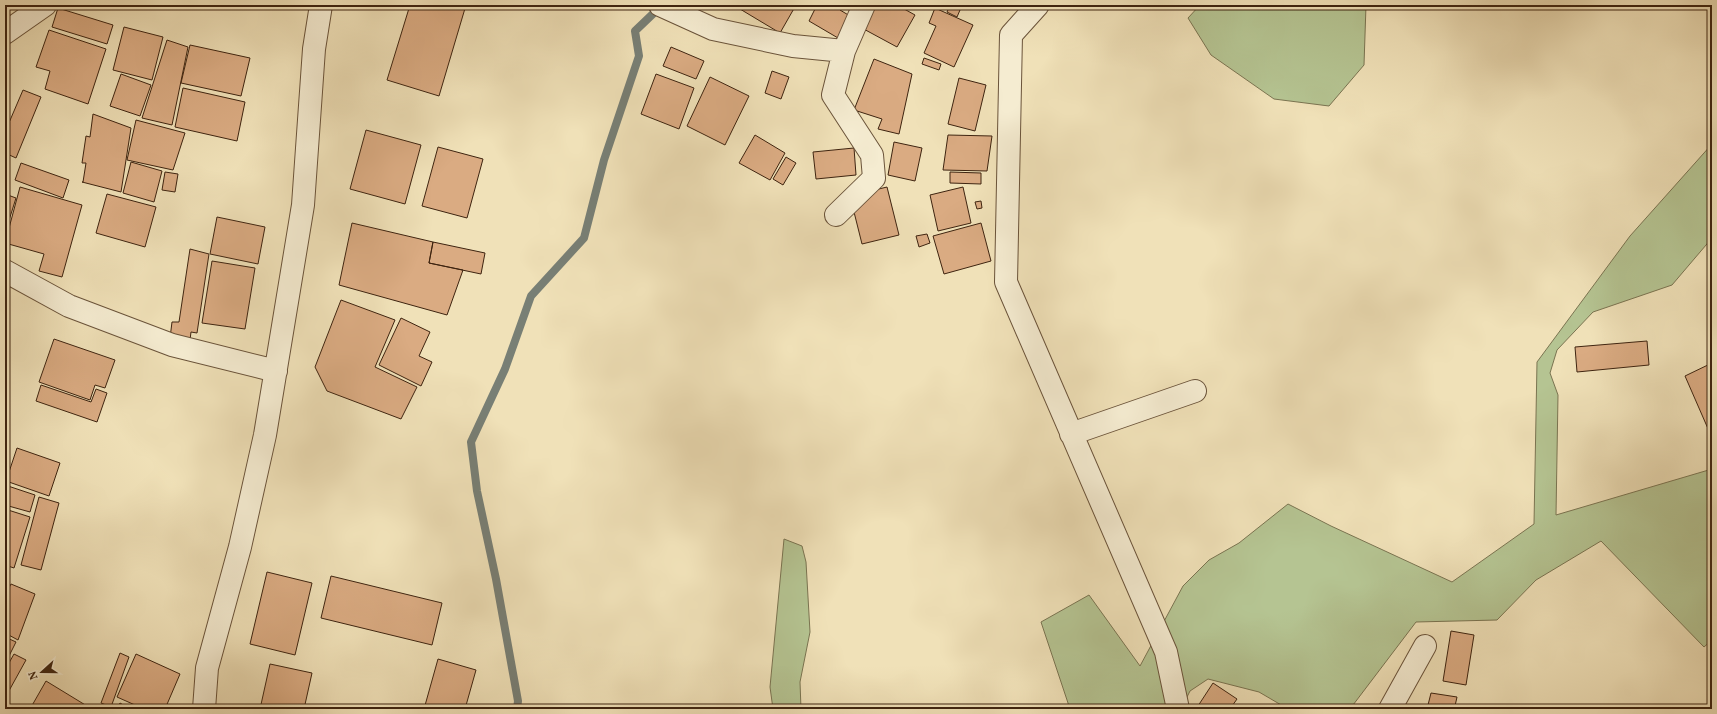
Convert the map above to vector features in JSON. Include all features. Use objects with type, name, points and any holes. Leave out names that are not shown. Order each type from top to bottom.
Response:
[{"type":"street","points":[[5,33],[45,5]]},
{"type":"street","points":[[204,709],[207,668],[240,547],[265,435],[276,371],[303,205],[314,49],[321,5]]},
{"type":"street","points":[[660,5],[713,29],[793,46],[844,52]]},
{"type":"street","points":[[836,215],[874,178],[872,155],[833,95],[844,52],[864,5]]},
{"type":"street","points":[[1038,5],[1011,35],[1006,282],[1166,652],[1178,709]]},
{"type":"street","points":[[5,271],[69,306],[172,345],[276,371]]},
{"type":"street","points":[[1071,434],[1195,390]]},
{"type":"street","points":[[1390,709],[1425,646]]},
{"type":"green space","points":[[1200,5],[1366,5],[1364,65],[1329,106],[1274,99],[1211,55],[1188,18]]},
{"type":"green space","points":[[1712,144],[1712,238],[1672,285],[1593,312],[1557,350],[1550,373],[1558,395],[1556,515],[1712,469],[1712,640],[1704,647],[1601,541],[1536,580],[1497,620],[1416,622],[1350,709],[1288,709],[1259,692],[1208,679],[1190,691],[1181,709],[1070,709],[1041,622],[1089,595],[1140,666],[1183,586],[1209,560],[1239,543],[1288,504],[1331,526],[1452,582],[1534,524],[1537,362],[1630,236]]},
{"type":"green space","points":[[784,539],[802,546],[806,562],[810,632],[800,682],[801,709],[773,709],[770,687]]},
{"type":"building","points":[[410,5],[466,5],[439,96],[387,80]]},
{"type":"building","points":[[742,5],[796,5],[780,33],[740,9]]},
{"type":"building","points":[[817,5],[843,5],[840,10],[850,16],[838,38],[809,21]]},
{"type":"building","points":[[872,5],[897,5],[915,15],[897,47],[860,27]]},
{"type":"building","points":[[950,5],[960,10],[957,17],[947,12]]},
{"type":"building","points":[[58,8],[113,25],[107,44],[52,27]]},
{"type":"building","points":[[935,8],[973,25],[954,67],[924,53],[936,26],[929,23]]},
{"type":"building","points":[[124,27],[163,37],[152,80],[113,70]]},
{"type":"building","points":[[49,30],[106,49],[88,104],[45,89],[50,71],[36,67]]},
{"type":"building","points":[[167,40],[188,47],[172,125],[142,118]]},
{"type":"building","points":[[190,45],[250,58],[241,96],[181,83]]},
{"type":"building","points":[[671,47],[704,61],[696,79],[663,66]]},
{"type":"building","points":[[924,58],[941,64],[939,70],[922,64]]},
{"type":"building","points":[[874,59],[912,74],[899,134],[878,129],[882,119],[854,110]]},
{"type":"building","points":[[772,71],[789,77],[781,99],[765,93]]},
{"type":"building","points":[[121,74],[151,85],[140,116],[110,106]]},
{"type":"building","points":[[656,74],[694,88],[679,129],[641,114]]},
{"type":"building","points":[[710,77],[749,96],[725,145],[687,126]]},
{"type":"building","points":[[959,78],[986,85],[975,131],[948,124]]},
{"type":"building","points":[[183,88],[245,102],[237,141],[175,127]]},
{"type":"building","points":[[23,90],[41,97],[16,158],[5,153],[5,132]]},
{"type":"building","points":[[93,114],[131,128],[121,192],[82,182],[86,163],[82,163],[86,136],[90,137]]},
{"type":"building","points":[[136,120],[185,133],[173,170],[127,160]]},
{"type":"building","points":[[366,130],[421,145],[405,204],[350,189]]},
{"type":"building","points":[[755,135],[785,153],[770,180],[739,163]]},
{"type":"building","points":[[948,135],[992,136],[987,171],[943,170]]},
{"type":"building","points":[[894,142],[922,148],[915,181],[888,175]]},
{"type":"building","points":[[438,147],[483,159],[467,218],[422,206]]},
{"type":"building","points":[[854,148],[856,175],[816,179],[813,152]]},
{"type":"building","points":[[786,157],[796,163],[783,185],[773,179]]},
{"type":"building","points":[[131,162],[162,171],[154,202],[123,193]]},
{"type":"building","points":[[21,163],[69,180],[63,198],[15,180]]},
{"type":"building","points":[[165,172],[178,174],[175,192],[162,190]]},
{"type":"building","points":[[950,172],[981,173],[981,184],[950,183]]},
{"type":"building","points":[[20,187],[82,205],[62,277],[39,271],[44,254],[5,243]]},
{"type":"building","points":[[887,187],[899,235],[862,244],[850,196]]},
{"type":"building","points":[[963,187],[971,223],[938,231],[930,195]]},
{"type":"building","points":[[5,194],[16,198],[5,233]]},
{"type":"building","points":[[107,194],[156,207],[145,247],[96,233]]},
{"type":"building","points":[[981,201],[982,208],[977,209],[975,202]]},
{"type":"building","points":[[217,217],[265,227],[258,264],[210,254]]},
{"type":"building","points":[[352,223],[433,242],[429,263],[463,270],[447,315],[339,285]]},
{"type":"building","points":[[981,223],[991,261],[944,274],[933,236]]},
{"type":"building","points":[[927,234],[930,243],[919,247],[916,236]]},
{"type":"building","points":[[433,242],[485,253],[481,274],[429,263]]},
{"type":"building","points":[[190,249],[209,254],[197,333],[191,332],[190,340],[170,338],[172,322],[179,322]]},
{"type":"building","points":[[212,261],[255,268],[245,329],[202,323]]},
{"type":"building","points":[[341,300],[395,320],[375,367],[417,387],[401,419],[327,391],[315,367]]},
{"type":"building","points":[[401,318],[430,332],[419,356],[432,362],[421,386],[379,365]]},
{"type":"building","points":[[54,339],[115,360],[105,388],[95,385],[90,400],[39,382]]},
{"type":"building","points":[[1647,341],[1649,365],[1577,372],[1575,347]]},
{"type":"building","points":[[1712,363],[1712,429],[1709,431],[1685,376]]},
{"type":"building","points":[[41,385],[91,402],[96,389],[107,393],[97,422],[36,401]]},
{"type":"building","points":[[17,448],[60,463],[49,496],[6,481]]},
{"type":"building","points":[[5,485],[35,495],[30,512],[5,505]]},
{"type":"building","points":[[39,497],[59,503],[41,570],[21,565]]},
{"type":"building","points":[[5,509],[30,517],[14,568],[5,565]]},
{"type":"building","points":[[267,572],[312,583],[295,655],[250,644]]},
{"type":"building","points":[[331,576],[442,603],[432,645],[321,618]]},
{"type":"building","points":[[11,584],[35,594],[18,640],[5,633],[5,595]]},
{"type":"building","points":[[1451,631],[1474,635],[1466,685],[1443,681]]},
{"type":"building","points":[[5,637],[16,642],[5,664]]},
{"type":"building","points":[[120,653],[129,657],[111,707],[101,703]]},
{"type":"building","points":[[14,654],[26,660],[5,698],[5,670]]},
{"type":"building","points":[[136,654],[180,674],[165,709],[144,709],[117,697]]},
{"type":"building","points":[[438,659],[476,670],[465,709],[424,709]]},
{"type":"building","points":[[270,664],[312,673],[304,709],[260,709]]},
{"type":"building","points":[[46,681],[87,706],[85,709],[30,709]]},
{"type":"building","points":[[1213,683],[1237,699],[1230,709],[1196,709]]},
{"type":"building","points":[[1431,693],[1457,697],[1455,706],[1459,709],[1427,709]]},
{"type":"building","points":[[120,703],[130,709],[116,709]]},
{"type":"building","points":[[1478,706],[1492,709],[1475,709]]},
{"type":"waterway","points":[[517,709],[518,701],[496,579],[477,491],[471,442],[505,369],[531,296],[584,238],[604,160],[639,56],[635,31],[657,10]]}]
